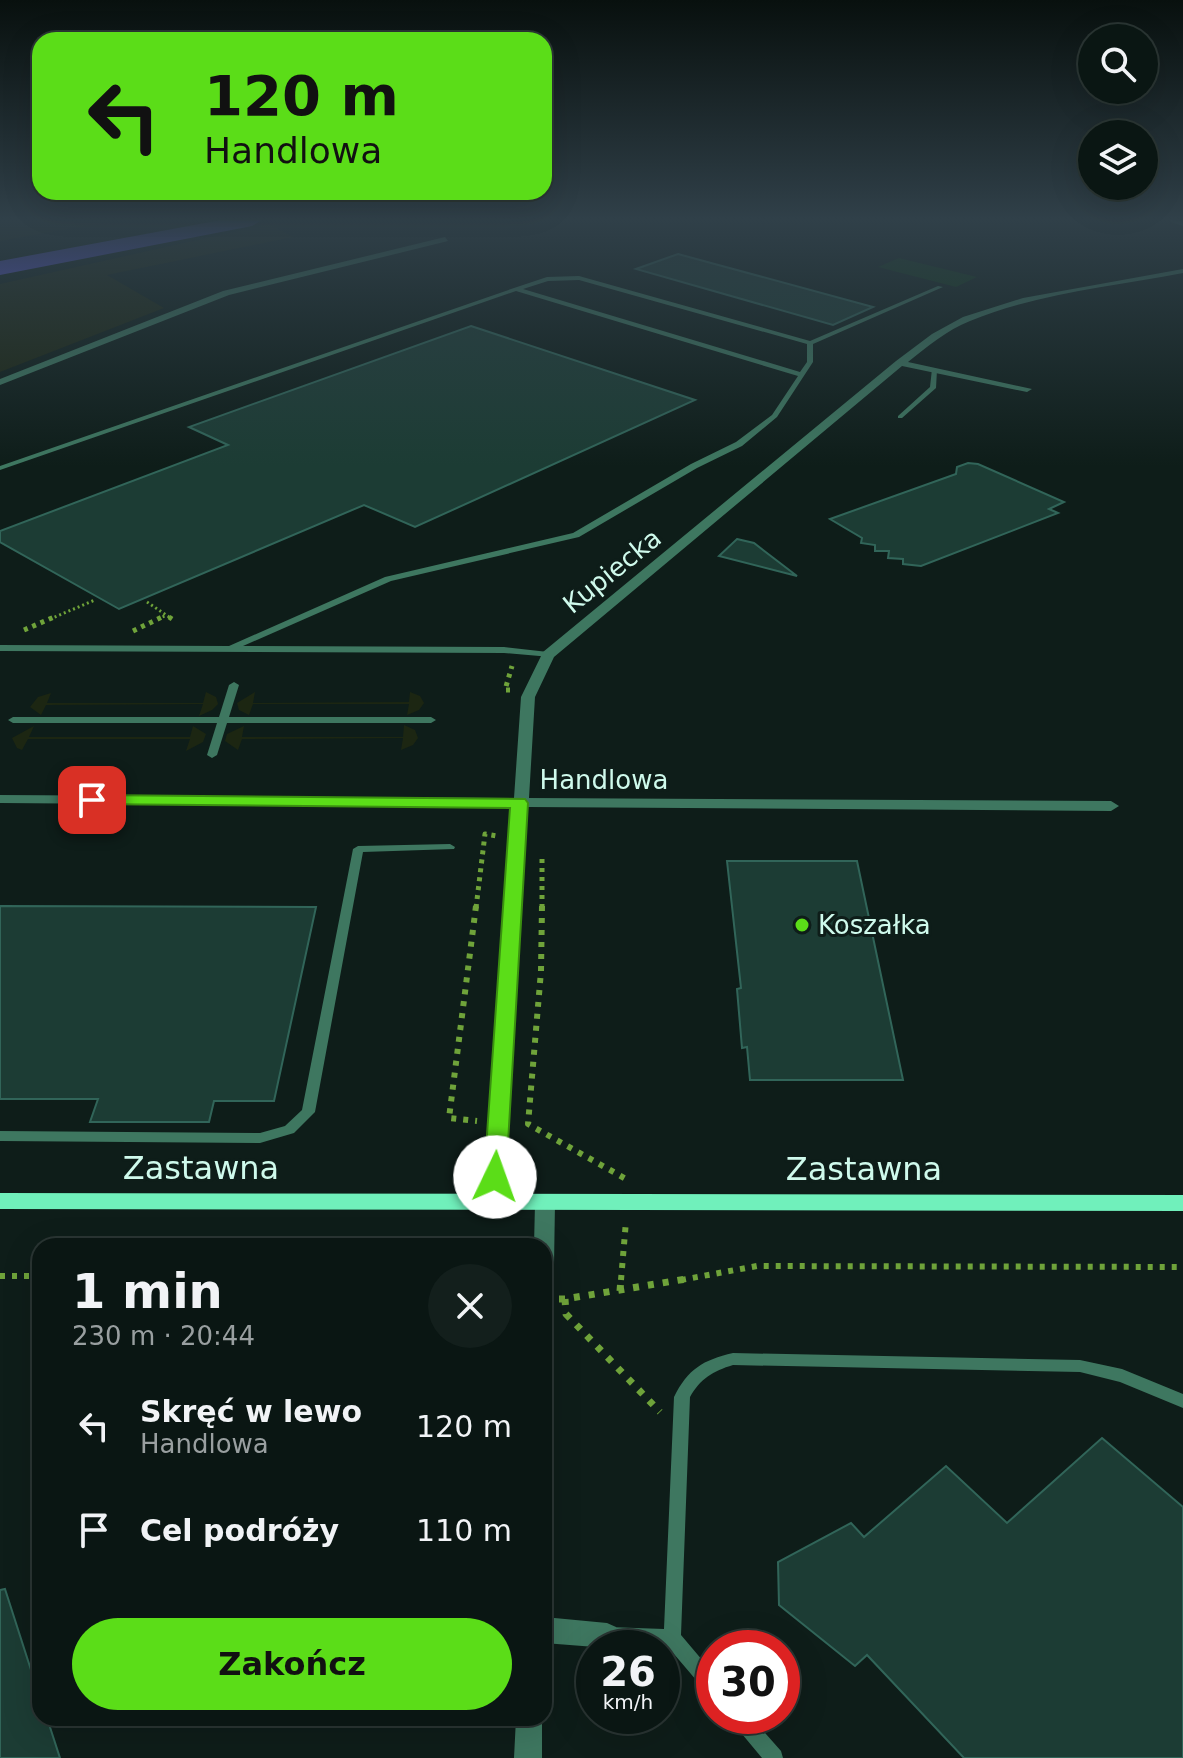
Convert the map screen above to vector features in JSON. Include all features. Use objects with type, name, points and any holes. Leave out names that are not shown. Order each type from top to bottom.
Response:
[{"type":"main road","name":"Zastawna","points":[[0,1201],[1183,1203]]},
{"type":"street","points":[[0,382],[203,302]]},
{"type":"street","name":"Kupiecka","points":[[493,1204],[528,697],[548,655],[899,363],[951,326],[1000,307],[1025,302]]},
{"type":"street","points":[[899,363],[1027,389]]},
{"type":"street","name":"Handlowa","points":[[0,799],[1111,806]]},
{"type":"street","points":[[544,1238],[545,1203]]},
{"type":"street","points":[[552,1631],[576,1633]]},
{"type":"street","points":[[528,1758],[529,1726]]},
{"type":"lane","points":[[0,468],[478,302]]},
{"type":"lane","points":[[559,302],[802,375]]},
{"type":"lane","points":[[664,302],[810,343],[905,302]]},
{"type":"lane","points":[[230,649],[388,579],[576,535],[694,466],[739,444],[775,416],[810,362],[810,343]]},
{"type":"lane","points":[[900,417],[933,388],[934,370]]},
{"type":"lane","points":[[0,648],[504,650],[548,655]]},
{"type":"lane","points":[[212,755],[234,685]]},
{"type":"lane","points":[[13,720],[431,720]]},
{"type":"lane","points":[[0,1136],[260,1138],[289,1130],[308,1112],[358,849],[450,847]]},
{"type":"lane","points":[[672,1630],[682,1397],[688,1384],[700,1371],[714,1363],[733,1359],[1080,1366],[1122,1376],[1183,1401]]},
{"type":"lane","points":[[680,1648],[696,1667]]},
{"type":"lane","points":[[753,1734],[774,1758]]},
{"type":"path","points":[[14,648],[23,630],[95,600]]},
{"type":"path","points":[[147,602],[172,619]]},
{"type":"path","points":[[552,1299],[757,1266],[1183,1267]]},
{"type":"path","points":[[0,1276],[32,1276]]},
{"type":"path","points":[[565,1299],[566,1314],[660,1410],[660,1425]]},
{"type":"shaded area","points":[[0,302],[154,302],[164,308],[0,372]]},
{"type":"shaded area","points":[[206,692],[216,697],[218,704],[199,716],[203,704],[46,705],[41,715],[30,707],[38,697],[51,693],[47,703],[203,703]]},
{"type":"shaded area","points":[[255,692],[253,703],[409,702],[410,692],[420,696],[424,703],[419,710],[407,715],[409,704],[253,704],[249,715],[239,710],[237,703]]},
{"type":"shaded area","points":[[404,725],[415,730],[418,738],[413,745],[401,750],[403,738],[242,739],[238,750],[225,741],[227,734],[244,726],[242,737],[403,737]]},
{"type":"shaded area","points":[[34,726],[29,737],[190,737],[193,726],[206,734],[203,742],[186,751],[190,739],[28,739],[22,750],[17,748],[12,738]]},
{"type":"building","points":[[752,302],[855,302],[873,307],[833,325]]},
{"type":"building","points":[[471,326],[695,400],[415,527],[364,505],[119,609],[0,542],[0,531],[228,445],[189,427]]},
{"type":"building","points":[[968,463],[978,464],[1064,502],[1049,509],[1058,513],[921,566],[903,564],[903,559],[888,558],[889,551],[875,551],[875,545],[861,543],[862,538],[830,519],[956,474],[957,467]]},
{"type":"building","points":[[737,539],[754,543],[797,576],[719,556]]},
{"type":"building","name":"Koszałka","points":[[727,861],[857,861],[903,1080],[750,1080],[747,1047],[742,1048],[737,989],[741,988]]},
{"type":"building","points":[[0,906],[316,907],[274,1101],[214,1101],[209,1122],[90,1122],[98,1099],[0,1099]]},
{"type":"building","points":[[1102,1438],[1183,1507],[1183,1758],[964,1758],[867,1655],[855,1666],[779,1605],[778,1562],[851,1523],[864,1537],[946,1466],[1007,1523]]},
{"type":"building","points":[[5,1589],[32,1673],[32,1726],[50,1726],[60,1758],[0,1758],[0,1590]]},
{"type":"place","name":"Koszałka","points":[[802,925]]},
{"type":"route","points":[[92,800],[519,803],[495,1177]]}]
